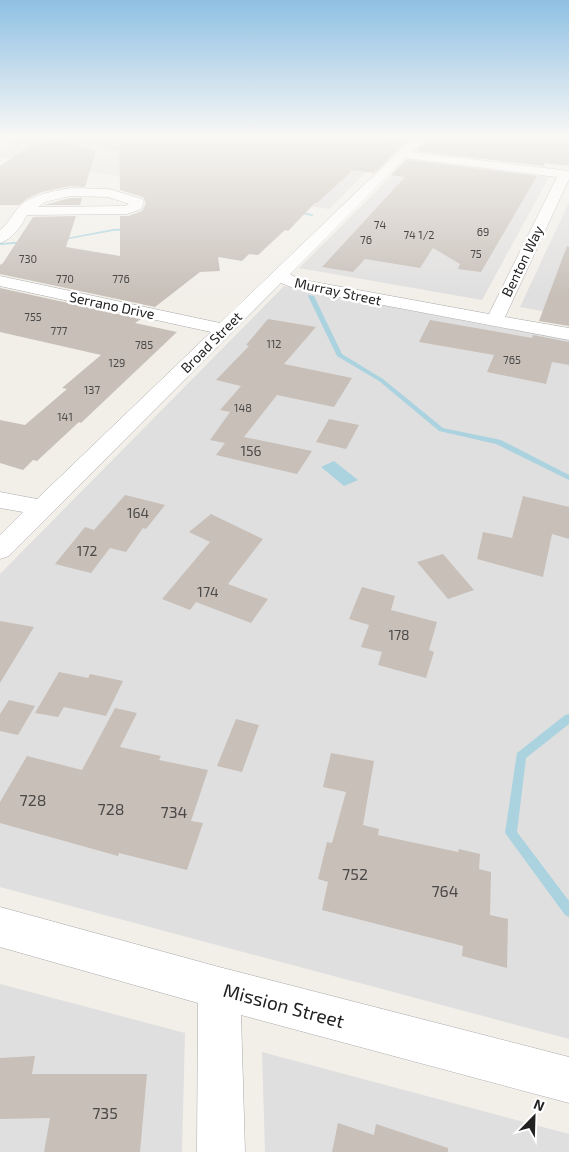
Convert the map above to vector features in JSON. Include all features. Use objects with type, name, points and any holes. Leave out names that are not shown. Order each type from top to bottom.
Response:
[{"type":"street","name":"Broad Street","points":[[0,550],[366,189]]},
{"type":"street","name":"Benton Way","points":[[497,314],[560,189]]},
{"type":"street","points":[[0,238],[12,228],[23,211],[40,199],[70,192],[109,194],[137,202],[136,206],[127,210],[23,211]]},
{"type":"street","name":"Murray Street","points":[[279,274],[292,283],[497,314],[569,319]]},
{"type":"street","name":"Serrano Drive","points":[[0,281],[224,329]]},
{"type":"street","name":"Murray Street","points":[[497,314],[569,334]]},
{"type":"street","points":[[0,500],[42,508]]},
{"type":"street","name":"Mission Street","points":[[0,927],[219,988],[569,1080]]},
{"type":"street","points":[[219,988],[221,1152]]},
{"type":"shaded area","points":[[201,189],[349,189],[329,209]]},
{"type":"shaded area","points":[[379,189],[543,189],[482,300],[299,268]]},
{"type":"shaded area","points":[[569,202],[569,316],[520,307]]},
{"type":"shaded area","points":[[284,286],[569,338],[569,1039],[0,887],[0,574]]},
{"type":"shaded area","points":[[0,984],[185,1033],[182,1152],[0,1152]]},
{"type":"shaded area","points":[[262,1052],[569,1134],[569,1152],[265,1152]]},
{"type":"water","points":[[334,461],[358,480],[344,486],[321,467]]},
{"type":"building","points":[[0,189],[57,189],[42,192],[28,198],[19,205],[0,205]]},
{"type":"building","points":[[333,189],[315,203],[288,231],[285,230],[258,255],[249,254],[242,261],[218,257],[220,271],[200,272],[155,307],[0,274],[0,265],[33,217],[76,216],[66,247],[120,256],[120,216],[128,216],[142,211],[146,203],[143,197],[120,190]]},
{"type":"building","points":[[394,189],[530,189],[481,272],[458,269],[460,264],[433,248],[420,268],[365,259],[353,272],[322,267]]},
{"type":"building","points":[[70,198],[82,198],[80,205],[44,205]]},
{"type":"building","points":[[567,246],[569,247],[569,326],[539,321]]},
{"type":"building","points":[[0,288],[141,319],[135,323],[177,332],[81,423],[79,422],[37,461],[33,460],[23,470],[0,463],[0,420],[25,425],[67,389],[62,388],[101,355],[0,332]]},
{"type":"building","points":[[268,319],[316,327],[284,364],[352,378],[334,407],[277,395],[244,437],[312,451],[297,474],[216,455],[225,443],[210,440],[230,412],[220,410],[241,386],[216,380],[249,346],[246,345]]},
{"type":"building","points":[[430,320],[532,338],[533,335],[569,342],[569,365],[552,362],[546,384],[487,372],[494,355],[419,342]]},
{"type":"building","points":[[329,419],[359,425],[346,449],[316,442]]},
{"type":"building","points":[[125,495],[165,505],[146,529],[143,528],[126,552],[110,548],[91,573],[55,564],[85,527],[94,530]]},
{"type":"building","points":[[523,496],[569,507],[569,539],[552,534],[543,577],[477,559],[483,532],[512,538]]},
{"type":"building","points":[[211,514],[263,539],[228,584],[268,599],[251,623],[196,602],[190,610],[162,599],[210,542],[189,532]]},
{"type":"building","points":[[443,554],[474,590],[448,599],[417,562]]},
{"type":"building","points":[[362,587],[395,596],[391,610],[437,622],[429,650],[434,652],[426,678],[378,665],[382,652],[361,647],[369,625],[349,619]]},
{"type":"building","points":[[0,621],[34,627],[0,683]]},
{"type":"building","points":[[59,672],[88,678],[90,674],[123,681],[106,716],[64,707],[58,717],[35,713]]},
{"type":"building","points":[[9,700],[35,706],[18,735],[0,731],[0,714]]},
{"type":"building","points":[[115,708],[137,713],[120,747],[161,756],[159,760],[208,770],[191,821],[203,823],[187,870],[119,853],[118,856],[0,823],[0,802],[27,756],[82,770]]},
{"type":"building","points":[[236,719],[259,725],[242,772],[217,766]]},
{"type":"building","points":[[331,753],[374,761],[363,825],[379,829],[378,835],[458,852],[459,849],[480,854],[479,869],[491,872],[490,915],[508,919],[507,968],[462,956],[463,946],[322,910],[328,882],[318,879],[327,842],[332,843],[346,792],[323,787]]},
{"type":"building","points":[[35,1056],[32,1074],[147,1074],[140,1152],[44,1152],[50,1118],[0,1119],[0,1058]]},
{"type":"building","points":[[338,1123],[374,1135],[376,1124],[448,1148],[448,1152],[332,1152]]},
{"type":"waterway","points":[[293,211],[312,215]]},
{"type":"waterway","points":[[58,240],[113,230],[131,229]]},
{"type":"waterway","points":[[0,244],[27,242]]},
{"type":"waterway","points":[[311,296],[339,355],[381,380],[441,430],[498,442],[569,478]]},
{"type":"waterway","points":[[569,718],[521,756],[511,833],[569,911]]}]
